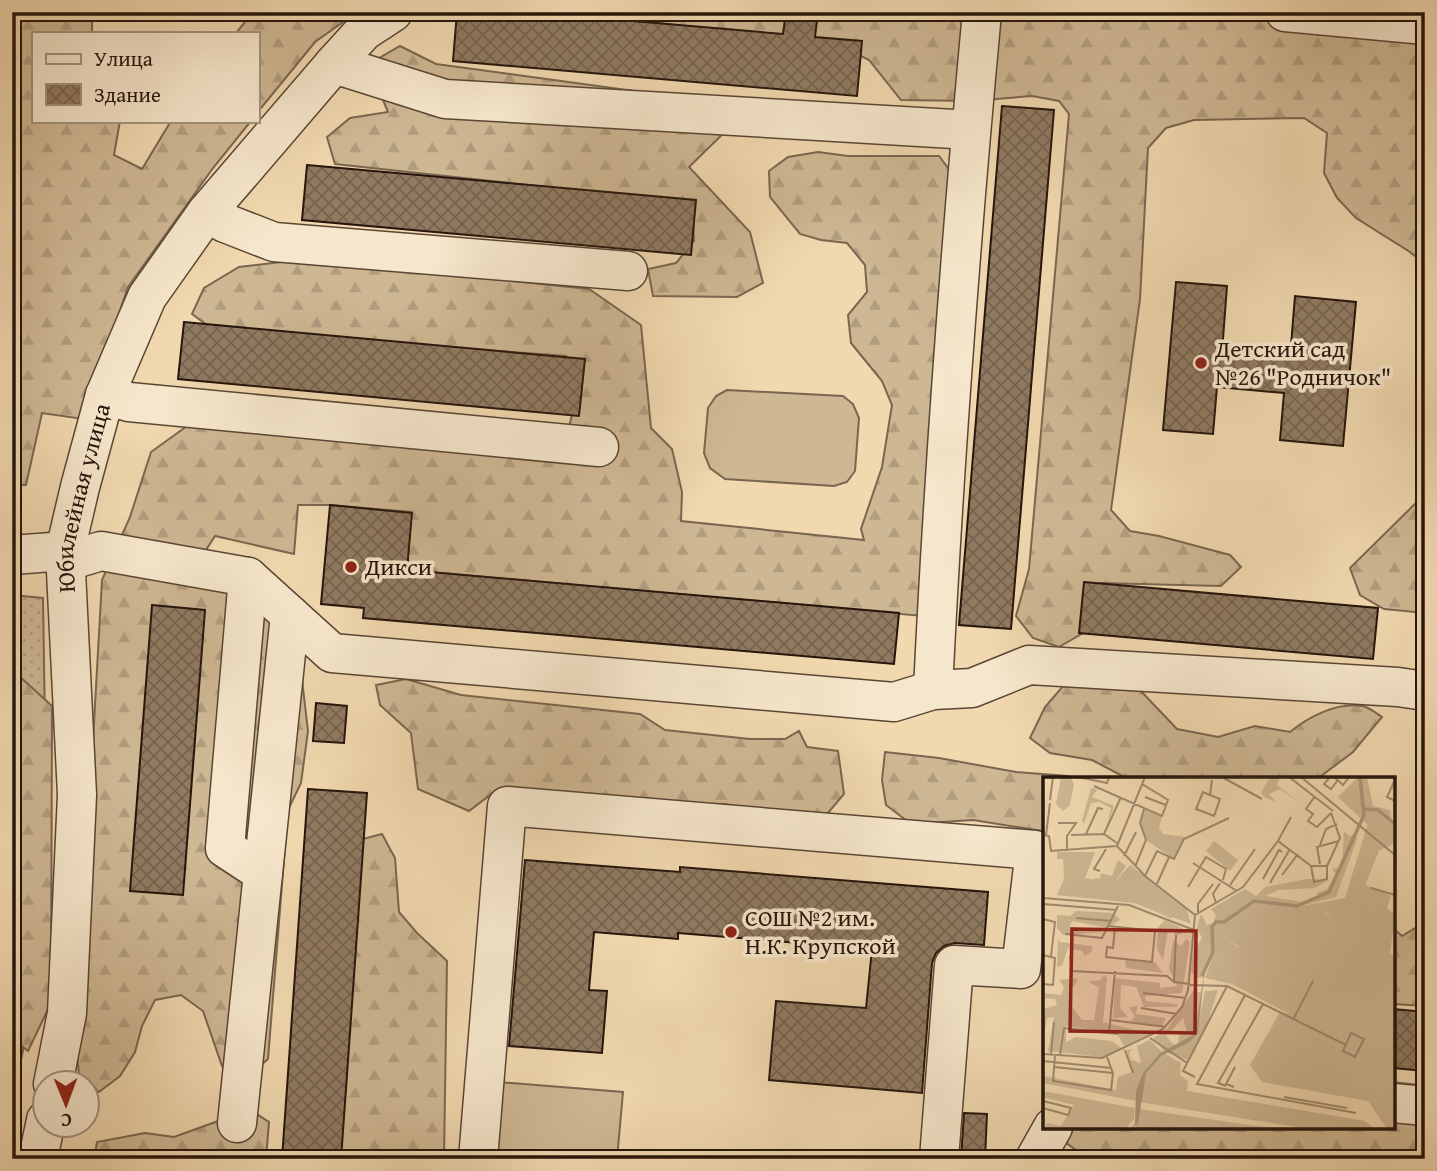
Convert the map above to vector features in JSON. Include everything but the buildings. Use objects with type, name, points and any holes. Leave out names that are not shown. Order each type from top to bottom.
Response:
[{"type":"street","name":"Юбилейная улица","points":[[56,1070],[67,1013],[77,795],[65,557],[80,487],[105,395],[147,297],[207,212],[334,64],[365,31],[393,12]]},
{"type":"street","points":[[933,690],[940,539],[982,12]]},
{"type":"street","points":[[1285,12],[1425,25]]},
{"type":"street","points":[[334,64],[446,99],[971,130]]},
{"type":"street","points":[[207,212],[225,223],[274,242],[628,271]]},
{"type":"street","points":[[105,395],[129,402],[599,447]]},
{"type":"street","points":[[12,555],[65,557],[101,551],[248,577],[332,653],[894,702],[933,690],[972,688],[1029,665],[1398,687],[1425,691]]},
{"type":"street","points":[[248,577],[225,848],[263,873]]},
{"type":"street","points":[[237,1124],[290,615]]},
{"type":"street","points":[[478,1159],[507,806],[1035,850],[1021,969],[954,965],[939,1159]]},
{"type":"street","points":[[1395,1103],[1425,1106]]},
{"type":"street","points":[[1035,1159],[1052,1129]]},
{"type":"street","points":[[38,1159],[42,1140]]},
{"type":"green space","points":[[12,12],[92,12],[92,32],[32,32],[32,122],[120,122],[114,155],[142,169],[170,122],[250,122],[213,168],[128,287],[83,419],[42,413],[26,485],[12,485]]},
{"type":"green space","points":[[253,12],[357,12],[315,42],[259,111],[259,32],[237,32]]},
{"type":"green space","points":[[581,12],[1189,12],[1403,35],[1425,43],[1425,264],[1356,218],[1337,198],[1324,173],[1327,133],[1304,118],[1194,120],[1166,128],[1148,148],[1140,299],[1111,510],[1130,531],[1230,555],[1241,567],[1221,586],[1100,583],[1083,633],[1059,647],[1033,638],[1016,616],[1029,569],[1069,114],[1059,101],[1032,96],[971,101],[901,100],[869,60],[847,49]]},
{"type":"green space","points":[[400,46],[436,64],[729,104],[736,121],[689,167],[750,232],[763,283],[737,297],[653,296],[648,269],[676,263],[694,241],[692,203],[335,164],[327,137],[350,118],[388,112],[378,88],[374,61]]},
{"type":"green space","points":[[818,152],[848,156],[939,156],[957,180],[923,616],[407,570],[411,512],[298,505],[294,554],[215,536],[206,550],[270,621],[301,671],[308,731],[301,783],[288,810],[268,1059],[247,1077],[222,1066],[203,1011],[181,995],[155,1000],[142,1026],[135,1052],[120,1076],[102,1090],[102,1070],[79,1070],[76,1045],[102,580],[130,517],[151,452],[194,421],[567,436],[573,410],[574,383],[566,356],[215,331],[192,314],[204,288],[239,267],[307,259],[589,289],[641,325],[651,428],[672,449],[682,492],[681,521],[864,540],[861,529],[882,467],[892,405],[882,381],[851,343],[848,315],[867,292],[865,265],[847,243],[800,234],[770,197],[769,171],[788,157]]},
{"type":"green space","points":[[727,390],[843,396],[853,404],[859,418],[855,471],[847,482],[834,486],[725,479],[710,468],[704,453],[708,408],[716,396]]},
{"type":"green space","points":[[1425,494],[1425,613],[1384,609],[1360,595],[1350,568]]},
{"type":"green space","points":[[12,595],[43,598],[46,792],[37,983],[12,1103]]},
{"type":"green space","points":[[12,668],[52,706],[51,1003],[28,1051],[12,1038],[12,997],[15,980],[12,978]]},
{"type":"green space","points":[[406,679],[461,695],[640,714],[665,730],[750,739],[785,739],[799,731],[807,747],[838,751],[844,794],[822,820],[724,804],[654,804],[547,791],[498,789],[469,811],[418,789],[411,733],[380,705],[376,685]]},
{"type":"green space","points":[[1064,685],[1138,688],[1177,729],[1218,737],[1255,726],[1290,732],[1314,716],[1343,706],[1365,707],[1382,717],[1353,752],[1320,777],[1124,777],[1092,760],[1050,753],[1030,738],[1045,707]]},
{"type":"green space","points":[[885,752],[939,758],[1016,772],[1069,777],[1043,777],[1043,836],[1042,831],[973,820],[911,824],[886,805],[882,780]]},
{"type":"green space","points":[[382,834],[395,858],[399,912],[447,961],[444,1159],[334,1159],[359,840]]},
{"type":"green space","points":[[1425,922],[1425,1006],[1395,1004],[1395,930],[1402,936]]},
{"type":"green space","points":[[498,1082],[623,1092],[617,1159],[584,1159],[492,1151]]},
{"type":"green space","points":[[1395,1082],[1425,1086],[1425,1159],[1089,1159],[1066,1143],[1068,1129],[1395,1129]]},
{"type":"green space","points":[[246,1107],[269,1122],[266,1159],[94,1159],[97,1142],[145,1133],[174,1137],[221,1120]]},
{"type":"place","name":"Детский сад №26 \"Родничок\"","points":[[1201,363]]},
{"type":"place","name":"Дикси","points":[[351,567]]},
{"type":"place","name":"СОШ №2 им. Н.К. Крупской","points":[[731,932]]}]
